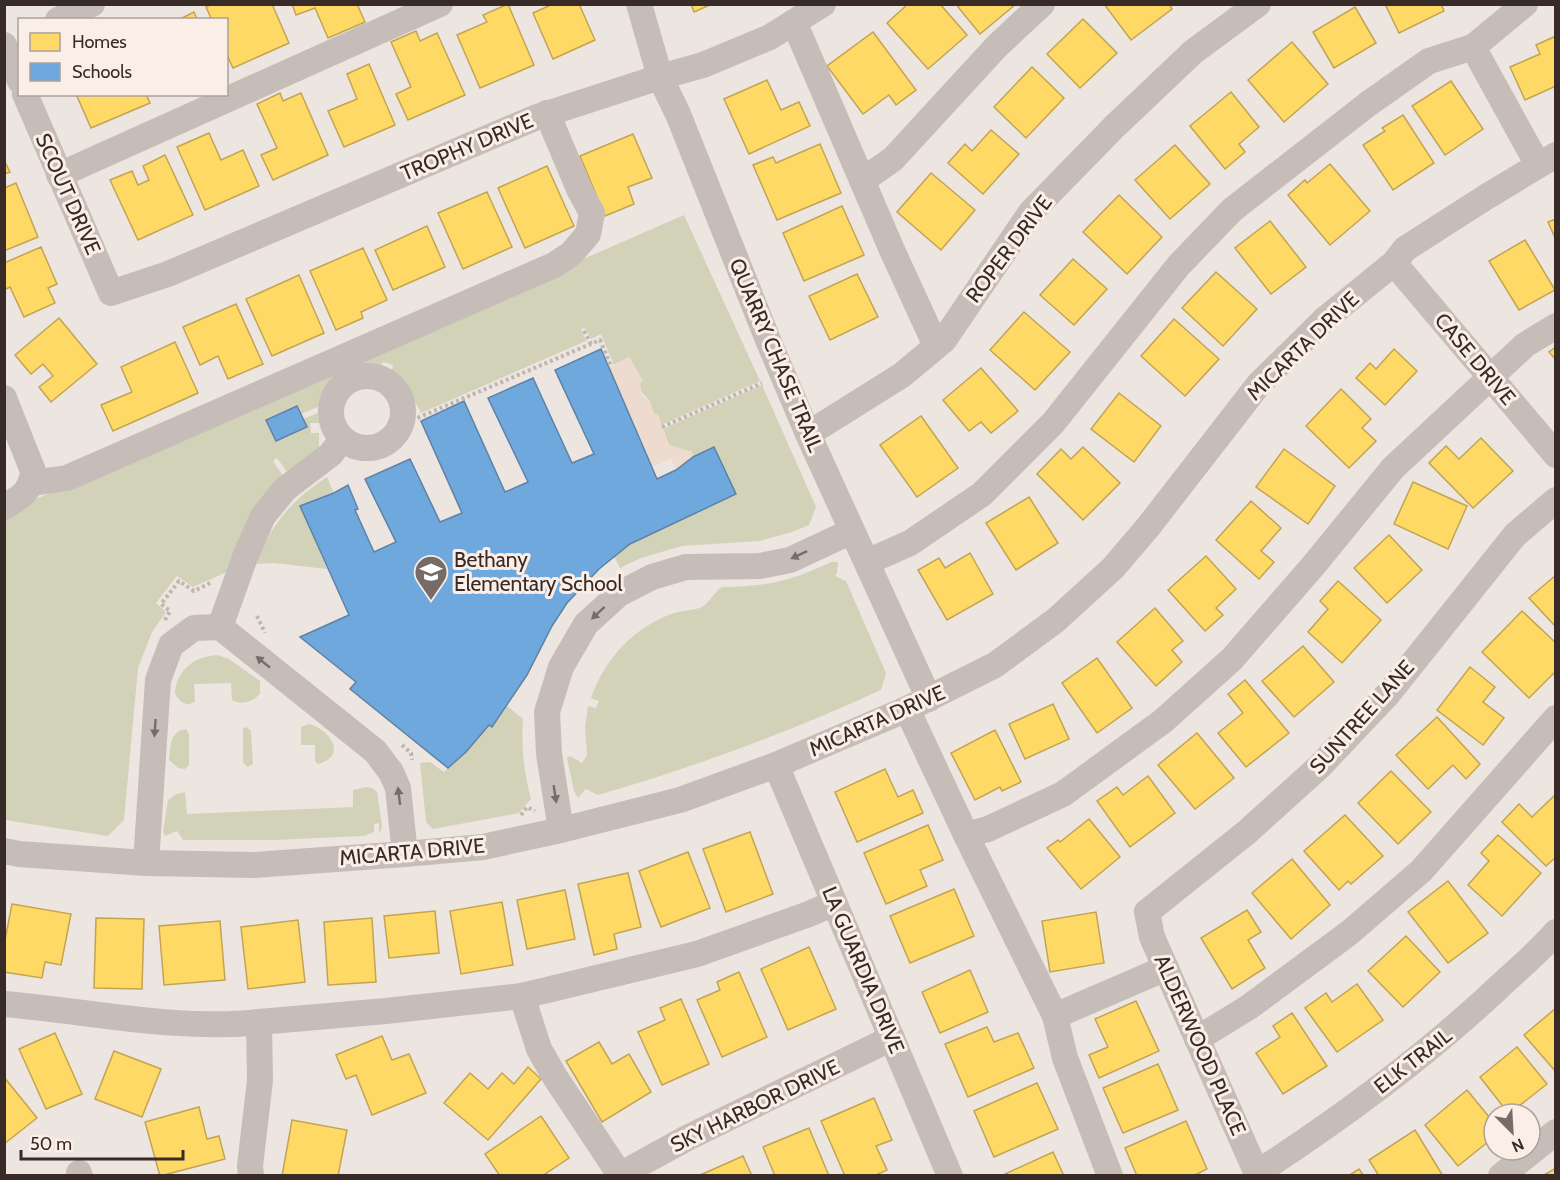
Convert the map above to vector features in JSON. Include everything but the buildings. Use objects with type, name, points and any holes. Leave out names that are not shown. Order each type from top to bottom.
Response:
[{"type":"street","points":[[62,18],[92,4]]},
{"type":"street","points":[[60,175],[440,4]]},
{"type":"street","name":"QUARRY CHASE TRAIL","points":[[639,4],[660,77],[678,114],[808,434],[867,562],[966,834],[1055,1016],[1065,1058],[1110,1176]]},
{"type":"street","name":"TROPHY DRIVE","points":[[111,293],[179,270],[547,113],[703,65],[770,37],[823,4]]},
{"type":"street","points":[[863,180],[893,159],[997,46],[1041,4]]},
{"type":"street","name":"ROPER DRIVE","points":[[808,434],[902,375],[944,340],[1031,212],[1193,52],[1258,4]]},
{"type":"street","points":[[867,562],[910,543],[982,494],[1053,423],[1179,265],[1232,210],[1368,104],[1429,61],[1473,46],[1525,4]]},
{"type":"street","points":[[794,22],[936,346]]},
{"type":"street","points":[[18,37],[4,44],[18,76]]},
{"type":"street","points":[[1473,46],[1547,160]]},
{"type":"street","name":"SCOUT DRIVE","points":[[26,96],[111,293]]},
{"type":"street","points":[[32,483],[67,478],[554,265],[572,254],[588,234],[592,213],[579,189],[547,113]]},
{"type":"street","name":"MICARTA DRIVE","points":[[4,851],[146,863],[254,865],[483,847],[680,800],[776,765],[918,704],[995,665],[1056,620],[1113,568],[1148,527],[1259,384],[1325,319],[1394,263],[1405,249],[1547,160]]},
{"type":"street","name":"CASE DRIVE","points":[[1394,263],[1556,455]]},
{"type":"street","points":[[966,834],[988,829],[1063,794],[1163,721],[1232,659],[1313,566],[1393,468],[1525,345],[1556,326]]},
{"type":"street","points":[[366,376],[380,379],[392,386],[400,398],[404,411],[401,425],[393,437],[382,445],[368,448],[354,446],[342,439],[334,427],[331,413],[333,399],[341,387],[352,380],[366,376]]},
{"type":"street","points":[[4,398],[33,471],[32,483],[23,496],[4,507]]},
{"type":"street","points":[[220,627],[245,557],[263,516],[285,489],[331,454],[342,439]]},
{"type":"street","name":"SUNTREE LANE","points":[[1147,912],[1246,832],[1320,766],[1388,694],[1515,535],[1556,500]]},
{"type":"street","points":[[561,830],[549,754],[547,712],[561,667],[586,624],[619,594],[652,577],[686,567],[760,566],[790,560],[852,531]]},
{"type":"street","points":[[146,863],[158,680],[171,645],[194,628],[220,627],[375,751],[391,772],[398,788],[405,854]]},
{"type":"street","points":[[1197,1040],[1249,1007],[1349,933],[1421,871],[1556,718]]},
{"type":"street","name":"LA GUARDIA DRIVE","points":[[776,765],[950,1176]]},
{"type":"street","points":[[4,1005],[105,1016],[230,1025],[522,996],[697,954],[799,918],[834,903]]},
{"type":"street","name":"ALDERWOOD PLACE","points":[[1147,912],[1152,937],[1258,1174]]},
{"type":"street","name":"ELK TRAIL","points":[[1258,1174],[1395,1077],[1462,1022],[1556,932]]},
{"type":"street","points":[[1055,1016],[1166,968]]},
{"type":"street","points":[[522,996],[539,1048],[619,1175]]},
{"type":"street","points":[[251,1176],[250,1166],[260,1080],[259,1022]]},
{"type":"street","name":"SKY HARBOR DRIVE","points":[[619,1175],[689,1137],[892,1038]]},
{"type":"street","points":[[1501,1176],[1556,1132]]},
{"type":"path","points":[[584,331],[591,344]]},
{"type":"path","points":[[401,425],[600,340],[611,366]]},
{"type":"green space","points":[[684,215],[760,381],[661,425],[650,402],[641,391],[640,383],[643,381],[629,357],[614,365],[601,334],[591,339],[585,328],[581,329],[586,341],[421,413],[408,388],[391,373],[393,365],[383,362],[379,369],[359,370],[342,376],[329,388],[320,406],[301,414],[296,406],[267,420],[276,441],[307,427],[303,419],[318,413],[319,423],[310,423],[311,433],[319,433],[319,453],[290,476],[277,458],[273,461],[286,480],[229,571],[193,587],[177,576],[156,603],[166,612],[152,632],[138,668],[124,820],[108,836],[5,820],[4,513],[330,370],[339,373],[350,368],[357,358]]},
{"type":"green space","points":[[762,385],[816,507],[809,525],[759,541],[682,546],[641,558],[620,568],[614,556],[630,544],[736,494],[714,448],[693,457],[692,452],[669,445],[663,429]]},
{"type":"green space","points":[[327,477],[334,493],[300,506],[327,569],[274,563],[254,564],[283,515],[302,496]]},
{"type":"green space","points":[[831,562],[838,562],[835,576],[846,581],[886,673],[881,690],[812,720],[706,761],[598,795],[586,789],[578,798],[574,791],[567,758],[570,756],[582,763],[587,755],[585,728],[588,706],[596,708],[599,701],[591,698],[612,658],[632,637],[657,620],[671,614],[702,607],[722,587],[778,582]]},
{"type":"green space","points":[[217,655],[229,659],[260,681],[260,694],[251,701],[240,703],[232,700],[231,683],[194,684],[195,701],[186,704],[181,701],[175,693],[183,671],[201,658]]},
{"type":"green space","points":[[507,706],[523,719],[524,759],[531,799],[519,813],[433,829],[426,822],[420,763],[430,762],[444,772],[466,752],[489,725],[492,726]]},
{"type":"green space","points":[[309,724],[323,731],[333,743],[332,755],[318,764],[315,761],[315,745],[301,745],[301,727]]},
{"type":"green space","points":[[246,727],[251,731],[253,764],[247,767],[243,762],[243,728]]},
{"type":"green space","points":[[186,729],[189,734],[189,765],[185,769],[178,768],[169,760],[174,736]]},
{"type":"green space","points":[[366,787],[377,792],[382,826],[379,832],[379,823],[374,824],[374,832],[364,836],[274,840],[183,840],[177,831],[165,836],[163,832],[168,800],[176,794],[185,792],[187,814],[353,807],[353,790]]},
{"type":"shaded area","points":[[629,357],[643,381],[640,383],[642,396],[650,402],[655,415],[658,414],[669,445],[692,452],[693,457],[676,470],[671,459],[652,467],[609,367]]},
{"type":"place","name":"Bethany Elementary School","points":[[431,601]]}]
